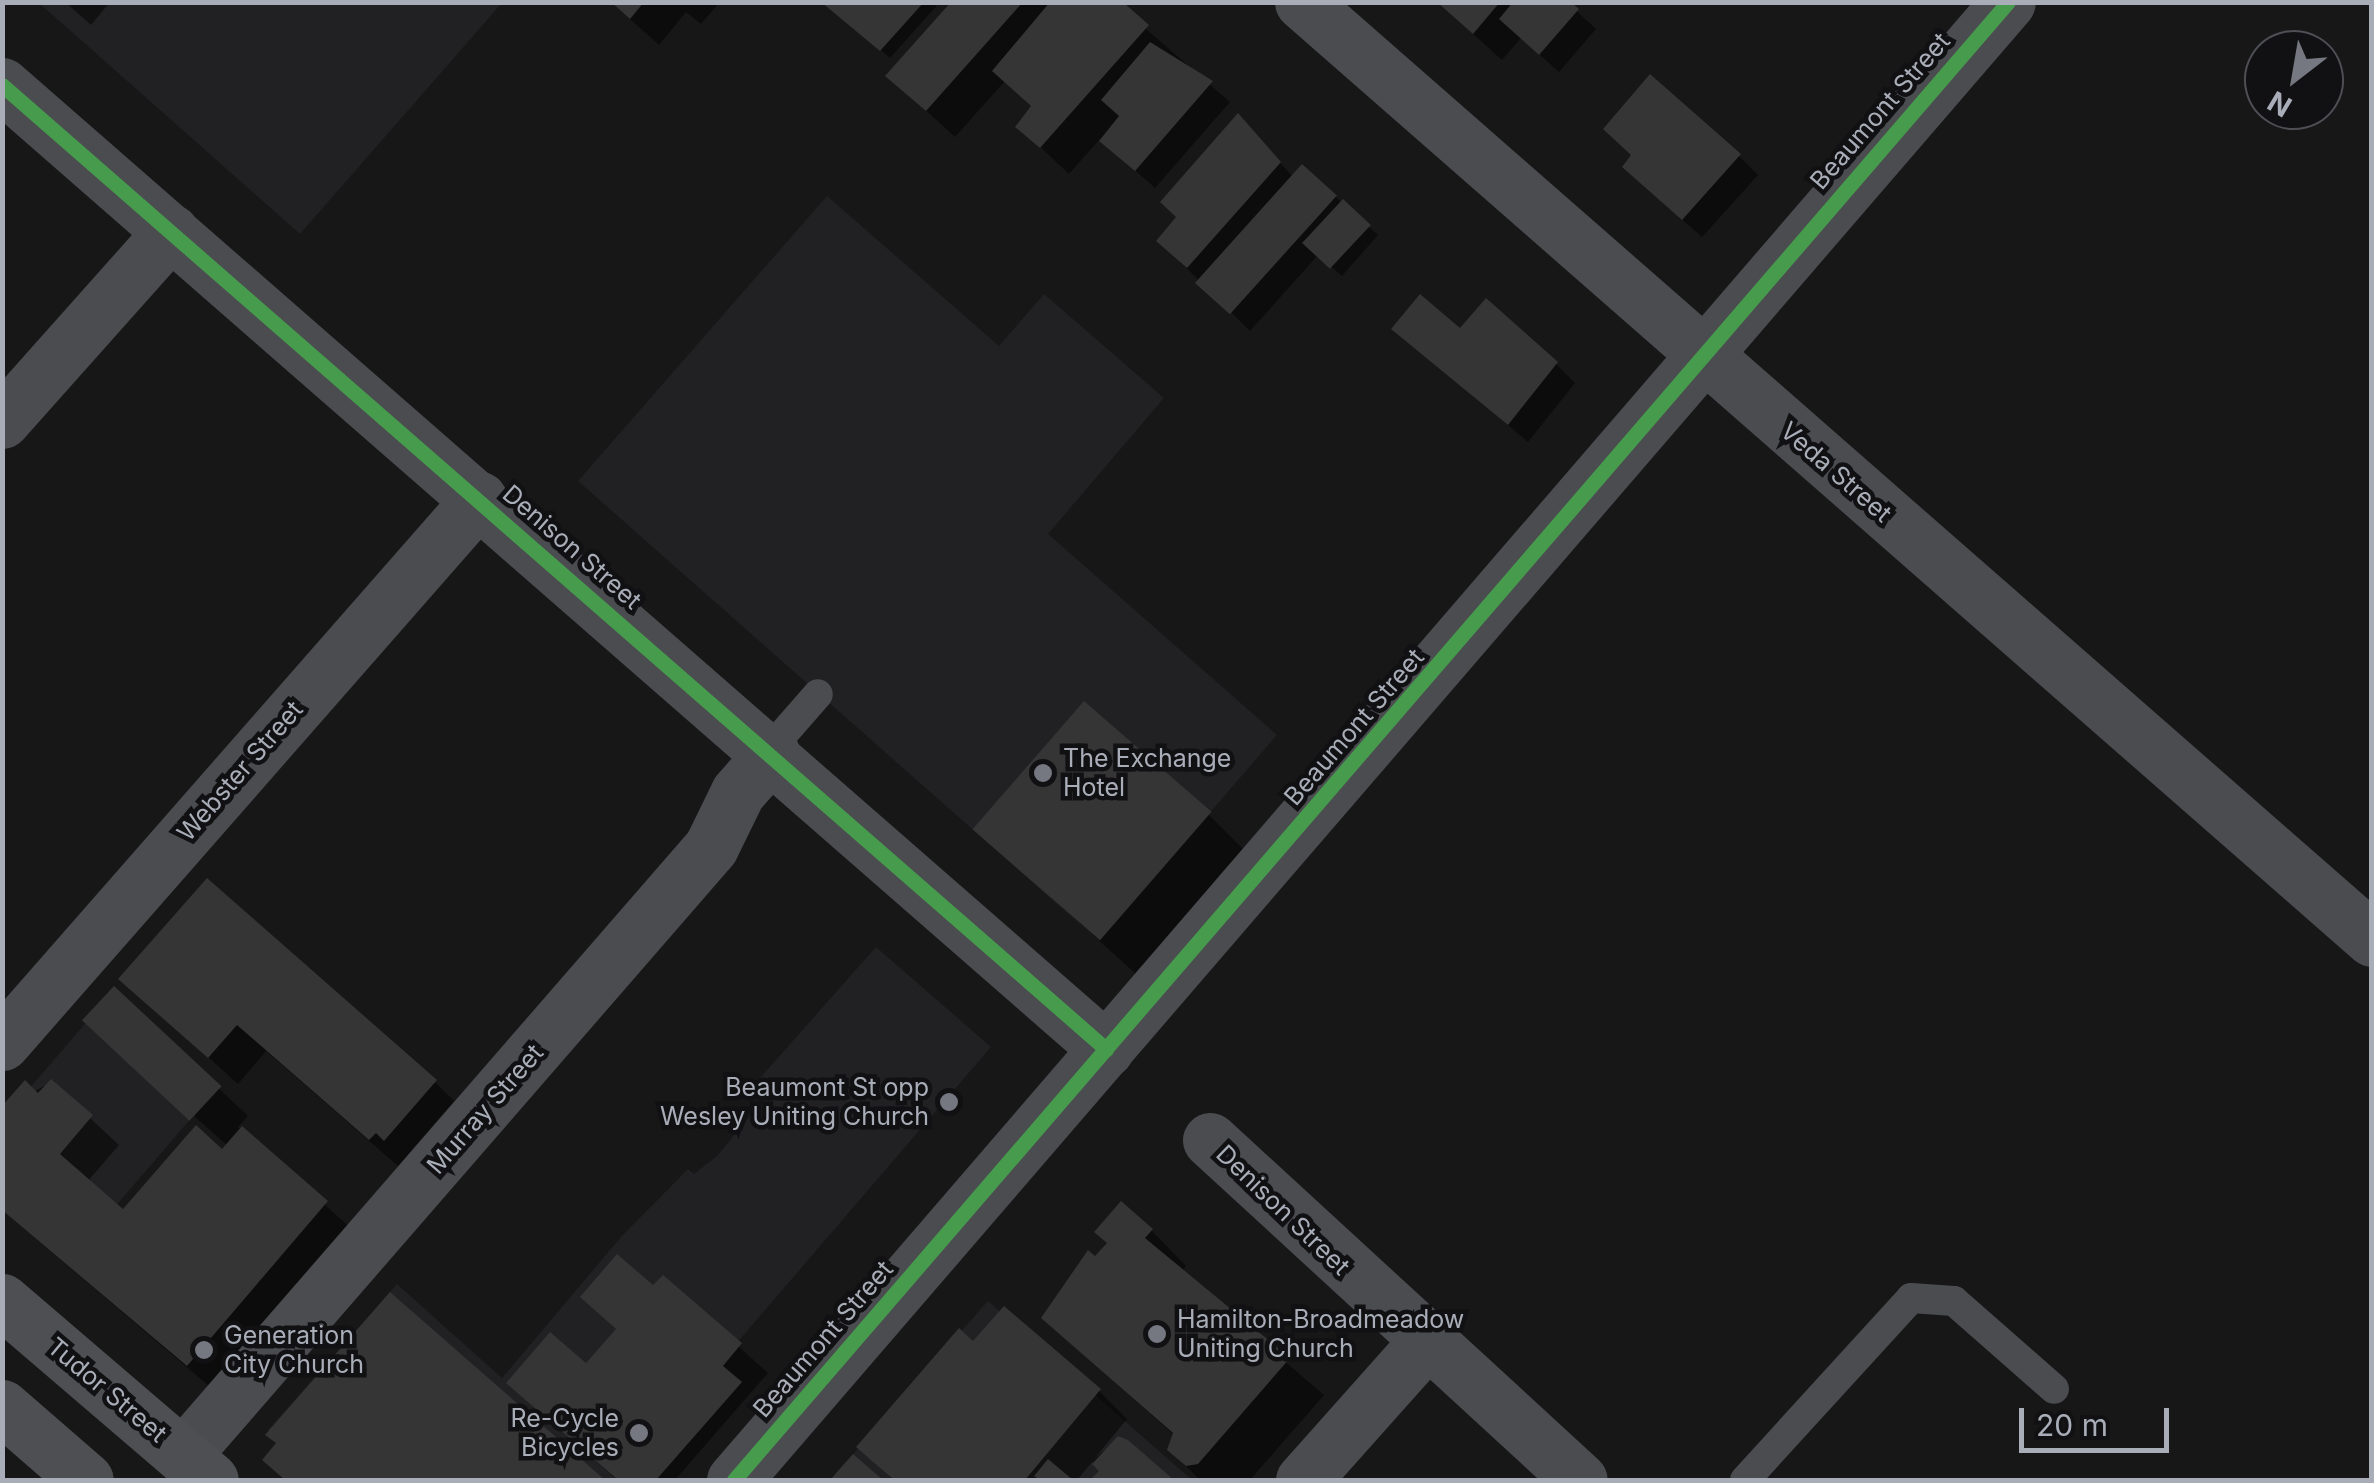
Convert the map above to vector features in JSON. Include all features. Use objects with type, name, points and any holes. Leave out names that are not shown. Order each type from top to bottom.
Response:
[{"type":"main road","name":"Tudor Street","points":[[2,1301],[198,1468]]},
{"type":"main road","points":[[2,1407],[86,1480]]},
{"type":"street","name":"Veda Street","points":[[1302,2],[2372,939]]},
{"type":"street","name":"Beaumont Street","points":[[734,1480],[2008,2]]},
{"type":"street","name":"Denison Street","points":[[2,86],[771,751],[1106,1048]]},
{"type":"street","points":[[2,421],[170,231]]},
{"type":"street","name":"Webster Street","points":[[2,1043],[478,500]]},
{"type":"street","name":"Murray Street","points":[[198,1468],[711,848],[738,792],[771,751]]},
{"type":"street","name":"Denison Street","points":[[1210,1140],[1424,1344],[1580,1480]]},
{"type":"street","points":[[1303,1480],[1424,1344]]},
{"type":"lane","points":[[771,751],[818,694]]},
{"type":"lane","points":[[1745,1480],[1911,1298],[1954,1301],[2054,1389]]},
{"type":"shaded area","points":[[39,3],[502,3],[300,234]]},
{"type":"shaded area","points":[[827,196],[999,346],[1044,294],[1164,398],[1048,534],[1277,735],[1099,941],[578,481]]},
{"type":"shaded area","points":[[876,947],[991,1047],[619,1480],[325,1480],[268,1430],[397,1284],[502,1378],[621,1237],[688,1169],[694,1174],[717,1156],[765,1098],[752,1087]]},
{"type":"shaded area","points":[[90,1018],[199,1109],[72,1257],[3,1119]]},
{"type":"shaded area","points":[[988,1301],[1192,1480],[830,1480]]},
{"type":"building","points":[[611,2],[644,2],[630,19]]},
{"type":"building","points":[[821,2],[924,2],[880,51]]},
{"type":"building","points":[[951,2],[1023,2],[926,111],[885,76]]},
{"type":"building","points":[[1050,2],[1124,3],[1149,25],[1040,148],[1015,127],[1031,106],[992,71]]},
{"type":"building","points":[[1437,2],[1500,2],[1473,34]]},
{"type":"building","points":[[1513,2],[1571,2],[1579,9],[1539,55],[1499,19]]},
{"type":"building","points":[[1150,42],[1213,81],[1135,171],[1099,141],[1119,116],[1101,100]]},
{"type":"building","points":[[1650,74],[1741,154],[1682,220],[1622,167],[1631,155],[1603,129]]},
{"type":"building","points":[[1238,113],[1281,162],[1187,268],[1156,241],[1176,217],[1160,202]]},
{"type":"building","points":[[1302,164],[1337,195],[1230,314],[1195,283]]},
{"type":"building","points":[[1343,199],[1371,225],[1330,269],[1302,243]]},
{"type":"building","points":[[1420,294],[1460,328],[1486,298],[1558,362],[1508,425],[1391,329]]},
{"type":"building","points":[[1084,701],[1212,812],[1100,940],[972,829]]},
{"type":"building","points":[[207,878],[437,1080],[384,1141],[376,1133],[369,1140],[237,1025],[208,1058],[118,979]]},
{"type":"building","points":[[114,986],[222,1086],[189,1121],[82,1020]]},
{"type":"building","points":[[51,1079],[93,1115],[60,1154],[123,1209],[196,1125],[222,1149],[242,1126],[328,1201],[187,1366],[2,1210],[2,1106],[25,1080],[38,1093]]},
{"type":"building","name":"Hamilton-Broadmeadow Uniting Church","points":[[1121,1201],[1153,1229],[1145,1238],[1290,1358],[1198,1464],[1186,1466],[1167,1450],[1173,1433],[1041,1318],[1088,1250],[1095,1256],[1107,1243],[1094,1232]]},
{"type":"building","points":[[617,1254],[653,1285],[663,1275],[742,1343],[723,1366],[742,1382],[656,1480],[618,1480],[506,1383],[550,1332],[586,1363],[616,1329],[580,1297]]},
{"type":"building","points":[[390,1292],[605,1480],[285,1480],[262,1460],[276,1443],[265,1435]]},
{"type":"building","points":[[1004,1306],[1101,1389],[1025,1480],[894,1480],[856,1447],[959,1328],[973,1341]]},
{"type":"building","points":[[1118,1436],[1128,1440],[1174,1480],[1090,1480],[1099,1471],[1092,1464]]},
{"type":"building","points":[[853,1454],[883,1480],[830,1480]]},
{"type":"building","points":[[1048,1459],[1073,1480],[1040,1480],[1034,1476]]},
{"type":"cycle path","points":[[734,1480],[2008,2]]},
{"type":"cycle path","points":[[2,85],[1106,1049]]},
{"type":"place","name":"The Exchange Hotel","points":[[1043,773]]},
{"type":"place","name":"Beaumont St opp Wesley Uniting Church","points":[[949,1102]]},
{"type":"place","name":"Hamilton-Broadmeadow Uniting Church","points":[[1157,1334]]},
{"type":"place","name":"Generation City Church","points":[[204,1350]]},
{"type":"place","name":"Re-Cycle Bicycles","points":[[639,1433]]}]
